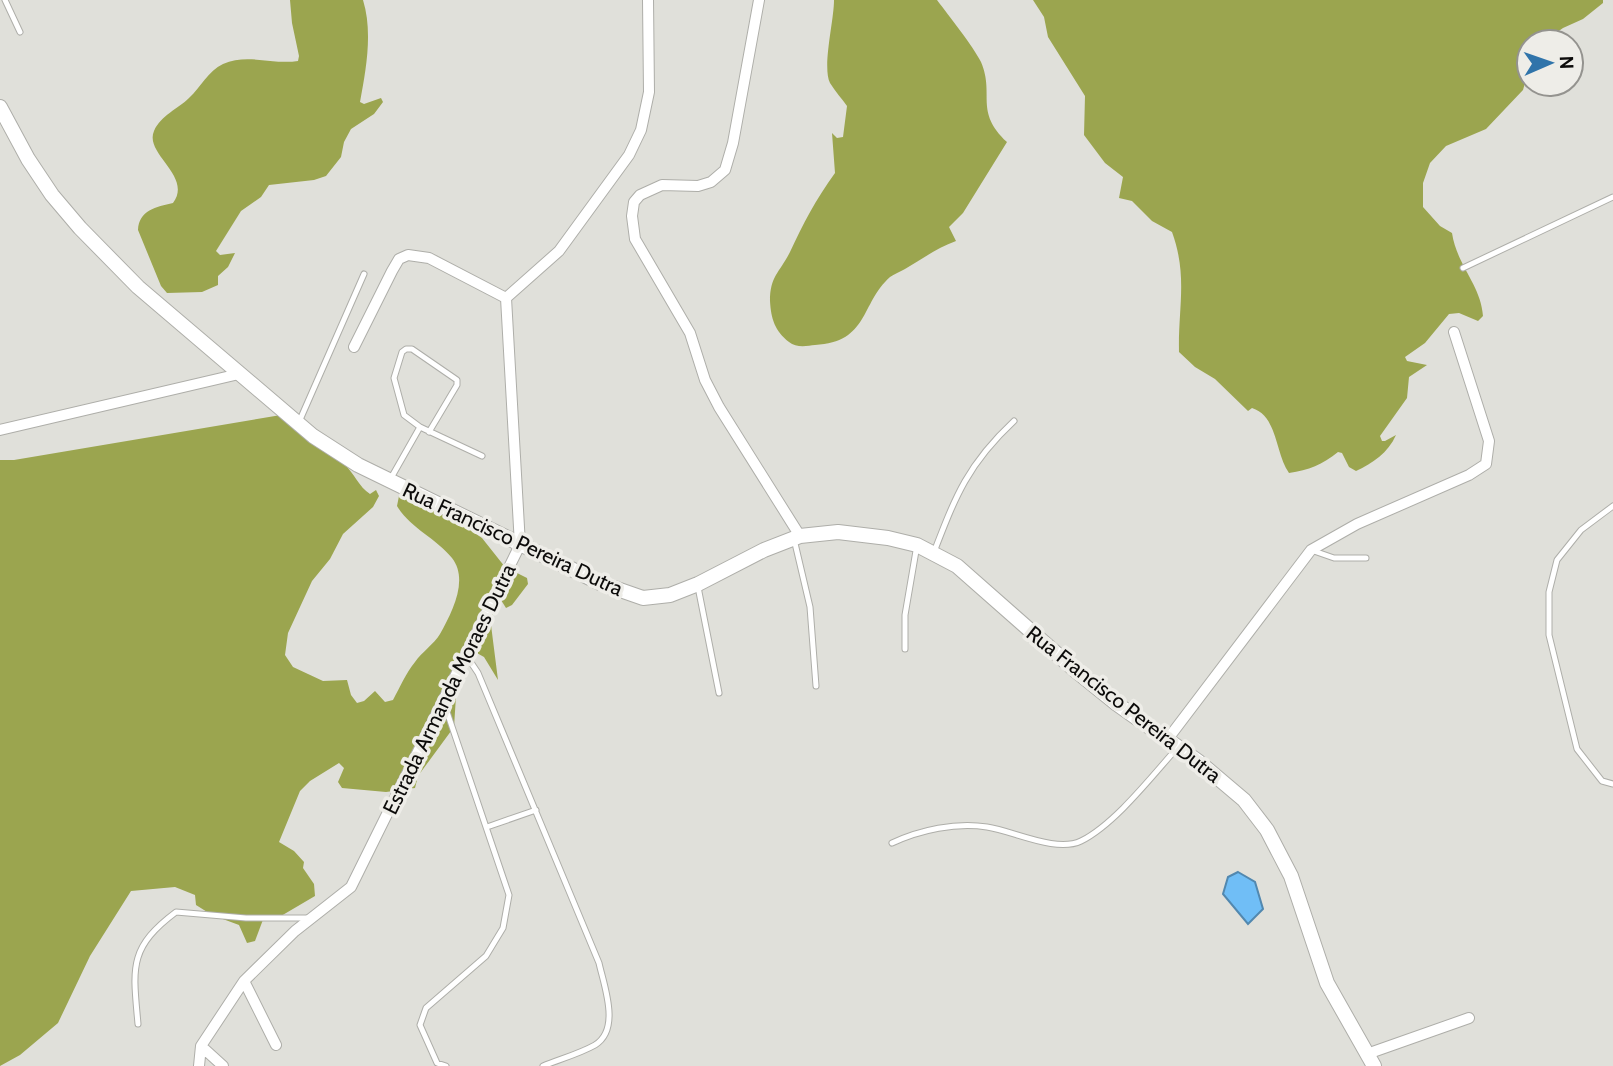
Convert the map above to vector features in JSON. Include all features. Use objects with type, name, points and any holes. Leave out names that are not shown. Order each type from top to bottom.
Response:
[{"type":"main road","name":"Rua Francisco Pereira Dutra","points":[[0,107],[28,159],[52,195],[80,228],[138,286],[298,424],[336,452],[520,545],[600,583],[643,598],[670,595],[698,584],[764,550],[797,538],[838,532],[888,538],[917,545],[957,566],[1075,670],[1199,762],[1244,800],[1268,830],[1291,876],[1326,983],[1370,1060]]},
{"type":"street","points":[[354,347],[399,259],[408,255],[429,258],[506,298],[559,251],[629,155],[641,130],[649,92],[648,0]]},
{"type":"street","points":[[759,0],[733,143],[725,170],[711,182],[698,186],[662,186],[647,192],[634,202],[632,216],[635,239],[690,333],[705,380],[797,538]]},
{"type":"street","name":"Estrada Armanda Moraes Dutra","points":[[199,1066],[201,1046],[243,981],[311,918],[351,887],[520,545],[506,298]]},
{"type":"street","points":[[1172,744],[1311,550],[1357,524],[1469,475],[1486,464],[1489,441],[1454,332]]},
{"type":"street","points":[[0,430],[239,374]]},
{"type":"street","points":[[243,981],[276,1045]]},
{"type":"street","points":[[1370,1060],[1469,1018]]},
{"type":"street","points":[[201,1046],[223,1066]]},
{"type":"lane","points":[[5,0],[20,32]]},
{"type":"lane","points":[[1463,268],[1613,197]]},
{"type":"lane","points":[[298,424],[364,274]]},
{"type":"lane","points":[[429,432],[457,380],[412,349],[406,349],[402,352],[394,378],[404,415],[429,432],[482,456]]},
{"type":"lane","points":[[934,552],[953,501],[973,466],[991,443],[1014,421]]},
{"type":"lane","points":[[389,480],[420,427]]},
{"type":"lane","points":[[1613,506],[1581,530],[1557,560],[1549,592],[1549,635],[1577,748],[1602,781],[1613,784]]},
{"type":"lane","points":[[797,538],[810,607],[816,686]]},
{"type":"lane","points":[[905,649],[905,615],[917,545]]},
{"type":"lane","points":[[1311,550],[1334,558],[1366,558]]},
{"type":"lane","points":[[698,584],[719,693]]},
{"type":"lane","points":[[466,656],[478,673],[599,963],[608,1006],[608,1030],[597,1044],[543,1066]]},
{"type":"lane","points":[[443,701],[509,895],[503,928],[486,956],[426,1008],[420,1025],[437,1063],[446,1066]]},
{"type":"lane","points":[[892,843],[918,831],[985,826],[1060,845],[1080,841],[1126,803],[1172,744]]},
{"type":"lane","points":[[487,827],[536,810]]},
{"type":"lane","points":[[138,1024],[135,985],[139,950],[146,938],[176,912],[246,918],[311,918]]},
{"type":"green space","points":[[290,0],[363,0],[368,38],[360,102],[364,104],[381,98],[383,102],[374,114],[351,129],[344,142],[341,157],[326,176],[269,185],[261,197],[241,211],[216,251],[220,255],[235,253],[228,267],[218,276],[218,285],[202,292],[167,293],[161,286],[138,230],[145,214],[173,203],[178,193],[173,174],[156,148],[154,131],[165,116],[189,98],[209,75],[223,64],[241,59],[298,61]]},
{"type":"green space","points":[[834,0],[937,0],[981,62],[985,74],[988,112],[997,131],[1007,142],[963,213],[949,227],[956,241],[890,277],[880,288],[862,320],[845,337],[832,342],[798,346],[784,338],[777,329],[771,313],[770,293],[776,275],[835,173],[832,133],[837,138],[843,137],[847,106],[830,83],[827,66]]},
{"type":"green space","points":[[1033,0],[1603,0],[1603,3],[1583,19],[1563,28],[1515,28],[1515,98],[1486,129],[1446,146],[1430,163],[1423,183],[1423,207],[1440,226],[1452,233],[1459,256],[1478,295],[1483,316],[1478,321],[1459,313],[1449,314],[1425,343],[1405,357],[1407,361],[1427,365],[1409,377],[1407,398],[1380,436],[1382,441],[1385,441],[1396,435],[1389,447],[1374,461],[1356,471],[1349,467],[1342,453],[1338,452],[1315,466],[1289,473],[1267,419],[1252,408],[1248,411],[1215,379],[1195,367],[1179,352],[1181,278],[1172,232],[1152,221],[1132,201],[1119,198],[1123,177],[1105,163],[1084,135],[1085,96],[1048,37],[1044,17]]},
{"type":"green space","points":[[281,415],[344,464],[366,491],[370,494],[376,490],[379,496],[373,507],[343,534],[330,559],[312,581],[288,633],[285,655],[293,667],[323,681],[347,680],[351,695],[357,703],[364,701],[375,691],[385,702],[393,700],[412,666],[440,634],[457,596],[457,567],[446,551],[402,514],[397,506],[399,496],[405,495],[444,512],[482,538],[505,567],[527,578],[528,584],[512,605],[506,608],[501,600],[492,616],[498,680],[484,657],[475,652],[456,667],[447,679],[437,703],[456,696],[454,727],[418,776],[415,788],[386,792],[342,788],[338,782],[344,768],[339,763],[310,781],[300,791],[279,842],[294,851],[304,862],[303,868],[314,884],[315,896],[281,916],[264,917],[255,941],[247,943],[239,925],[212,915],[196,905],[195,895],[175,887],[131,891],[90,956],[58,1023],[20,1055],[0,1066],[0,460],[14,460]]},
{"type":"water","points":[[1238,872],[1255,882],[1263,909],[1248,924],[1223,894],[1228,877]]}]
